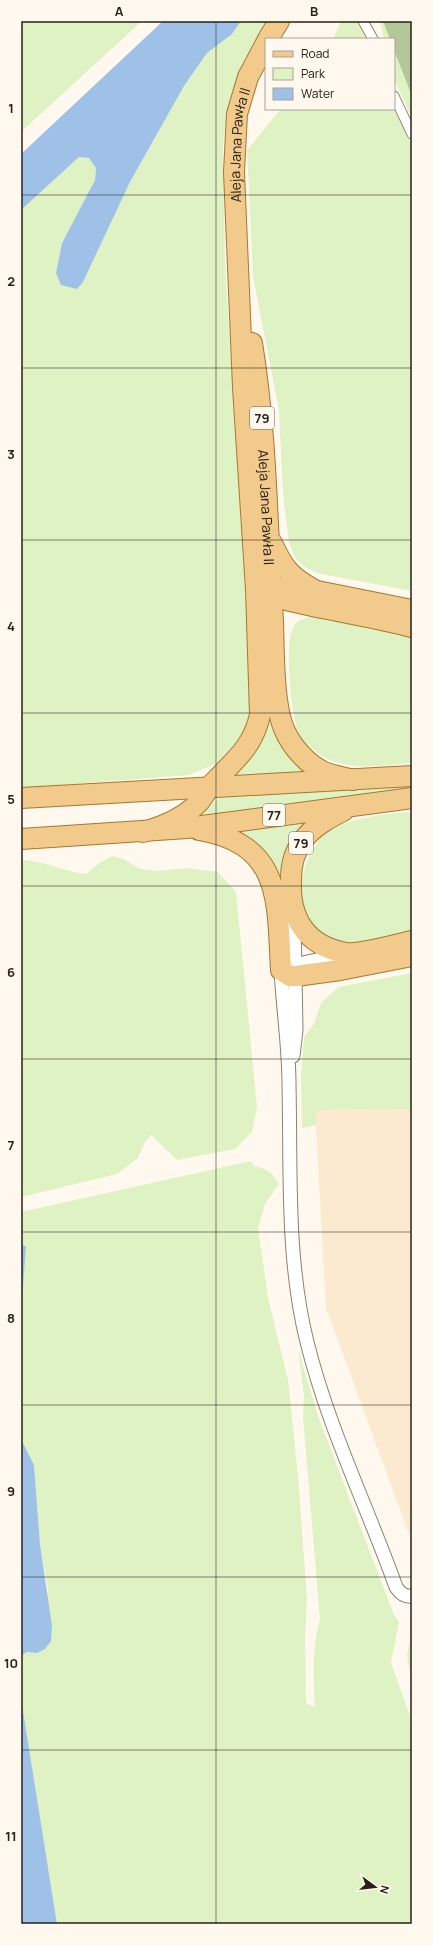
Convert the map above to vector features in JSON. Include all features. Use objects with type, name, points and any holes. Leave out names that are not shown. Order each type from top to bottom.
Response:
[{"type":"main road","points":[[269,38],[280,21]]},
{"type":"main road","name":"Aleja Jana Pawła II","points":[[265,45],[248,77],[237,114],[234,172],[242,388],[266,591]]},
{"type":"main road","name":"Aleja Jana Pawła II","points":[[238,252],[261,408],[268,534],[266,591]]},
{"type":"main road","points":[[268,534],[279,560],[287,571],[313,598],[412,627]]},
{"type":"main road","points":[[209,787],[239,758],[255,733],[260,715],[266,591],[412,610]]},
{"type":"main road","name":"79","points":[[266,591],[274,640],[278,710],[281,723],[287,737],[299,752],[315,767],[324,772],[354,780]]},
{"type":"main road","points":[[274,640],[278,627],[287,614],[313,598]]},
{"type":"main road","points":[[181,789],[212,779],[226,770]]},
{"type":"main road","name":"77","points":[[21,798],[412,776]]},
{"type":"main road","name":"77","points":[[143,832],[169,824],[179,818],[194,807],[209,787]]},
{"type":"main road","name":"77","points":[[21,839],[187,828],[412,798]]},
{"type":"main road","name":"79","points":[[362,804],[320,823],[301,843],[293,861],[291,875],[291,894],[294,914],[306,931],[318,942],[326,947],[348,953],[412,941]]},
{"type":"main road","points":[[187,828],[217,833],[232,839],[252,852],[268,872],[276,897],[291,970],[340,970],[412,956]]},
{"type":"street","points":[[363,21],[372,38]]},
{"type":"street","points":[[395,98],[412,134]]},
{"type":"street","points":[[294,914],[291,970],[289,1147],[293,1242],[300,1310],[307,1342],[324,1399],[348,1465],[396,1587],[400,1593],[409,1596]]},
{"type":"street","points":[[291,970],[348,953]]},
{"type":"shaded area","points":[[412,1109],[412,1542],[326,1308],[315,1110]]},
{"type":"green space","points":[[21,21],[142,21],[22,131]]},
{"type":"green space","points":[[241,21],[269,21],[242,64],[229,102],[223,145],[225,263],[251,686],[247,726],[225,760],[189,775],[21,788],[21,210],[79,157],[89,158],[96,168],[95,180],[62,243],[83,282],[130,182],[184,86],[207,53],[232,34]]},
{"type":"green space","points":[[341,21],[356,21],[365,38],[333,38]]},
{"type":"green space","points":[[380,21],[412,21],[412,118],[395,81],[395,38],[384,38]]},
{"type":"green space","points":[[383,21],[412,21],[412,96],[395,53],[395,38],[390,38]]},
{"type":"green space","points":[[395,106],[412,145],[412,591],[317,573],[305,567],[296,559],[289,543],[283,494],[279,411],[253,276],[247,150],[280,110],[395,110]]},
{"type":"green space","points":[[310,617],[412,634],[412,763],[362,766],[337,763],[313,750],[301,738],[297,728],[291,699],[289,649],[290,636],[296,623]]},
{"type":"green space","points":[[274,698],[314,773],[223,780]]},
{"type":"green space","points":[[412,785],[412,790],[376,792],[196,818],[224,794]]},
{"type":"green space","points":[[412,812],[412,934],[374,943],[355,945],[337,944],[322,938],[312,929],[305,917],[302,902],[301,888],[304,873],[308,858],[315,846],[324,834],[334,828],[355,820],[378,815]]},
{"type":"green space","points":[[314,818],[285,872],[276,874],[231,828]]},
{"type":"green space","points":[[112,856],[124,859],[140,869],[158,871],[187,868],[218,872],[236,892],[257,1107],[252,1132],[235,1149],[177,1160],[151,1135],[145,1142],[138,1158],[117,1174],[21,1197],[21,860],[38,862],[86,874],[98,864]]},
{"type":"green space","points":[[412,973],[412,1109],[316,1110],[316,1125],[302,1128],[301,1076],[304,1037],[314,1024],[321,1003],[339,987]]},
{"type":"green space","points":[[251,1161],[254,1166],[269,1172],[279,1184],[265,1204],[258,1228],[268,1298],[288,1380],[298,1476],[307,1600],[305,1635],[306,1703],[315,1707],[314,1663],[317,1630],[320,1619],[303,1417],[304,1395],[298,1349],[318,1416],[394,1615],[399,1622],[391,1663],[412,1721],[412,1924],[57,1924],[21,1698],[21,1656],[27,1652],[37,1653],[48,1590],[40,1544],[34,1465],[21,1439],[21,1313],[26,1247],[21,1243],[21,1212]]},
{"type":"green space","points":[[412,1630],[412,1686],[407,1655]]},
{"type":"water","points":[[163,21],[241,21],[232,34],[207,53],[184,86],[130,182],[83,282],[77,289],[61,285],[56,273],[62,243],[95,180],[96,168],[89,158],[79,157],[21,210],[21,154]]},
{"type":"water","points":[[21,1243],[26,1247],[21,1313]]},
{"type":"water","points":[[21,1439],[34,1465],[40,1544],[52,1626],[51,1641],[45,1649],[37,1653],[27,1652],[21,1656]]},
{"type":"water","points":[[21,1698],[57,1924],[21,1924]]}]
